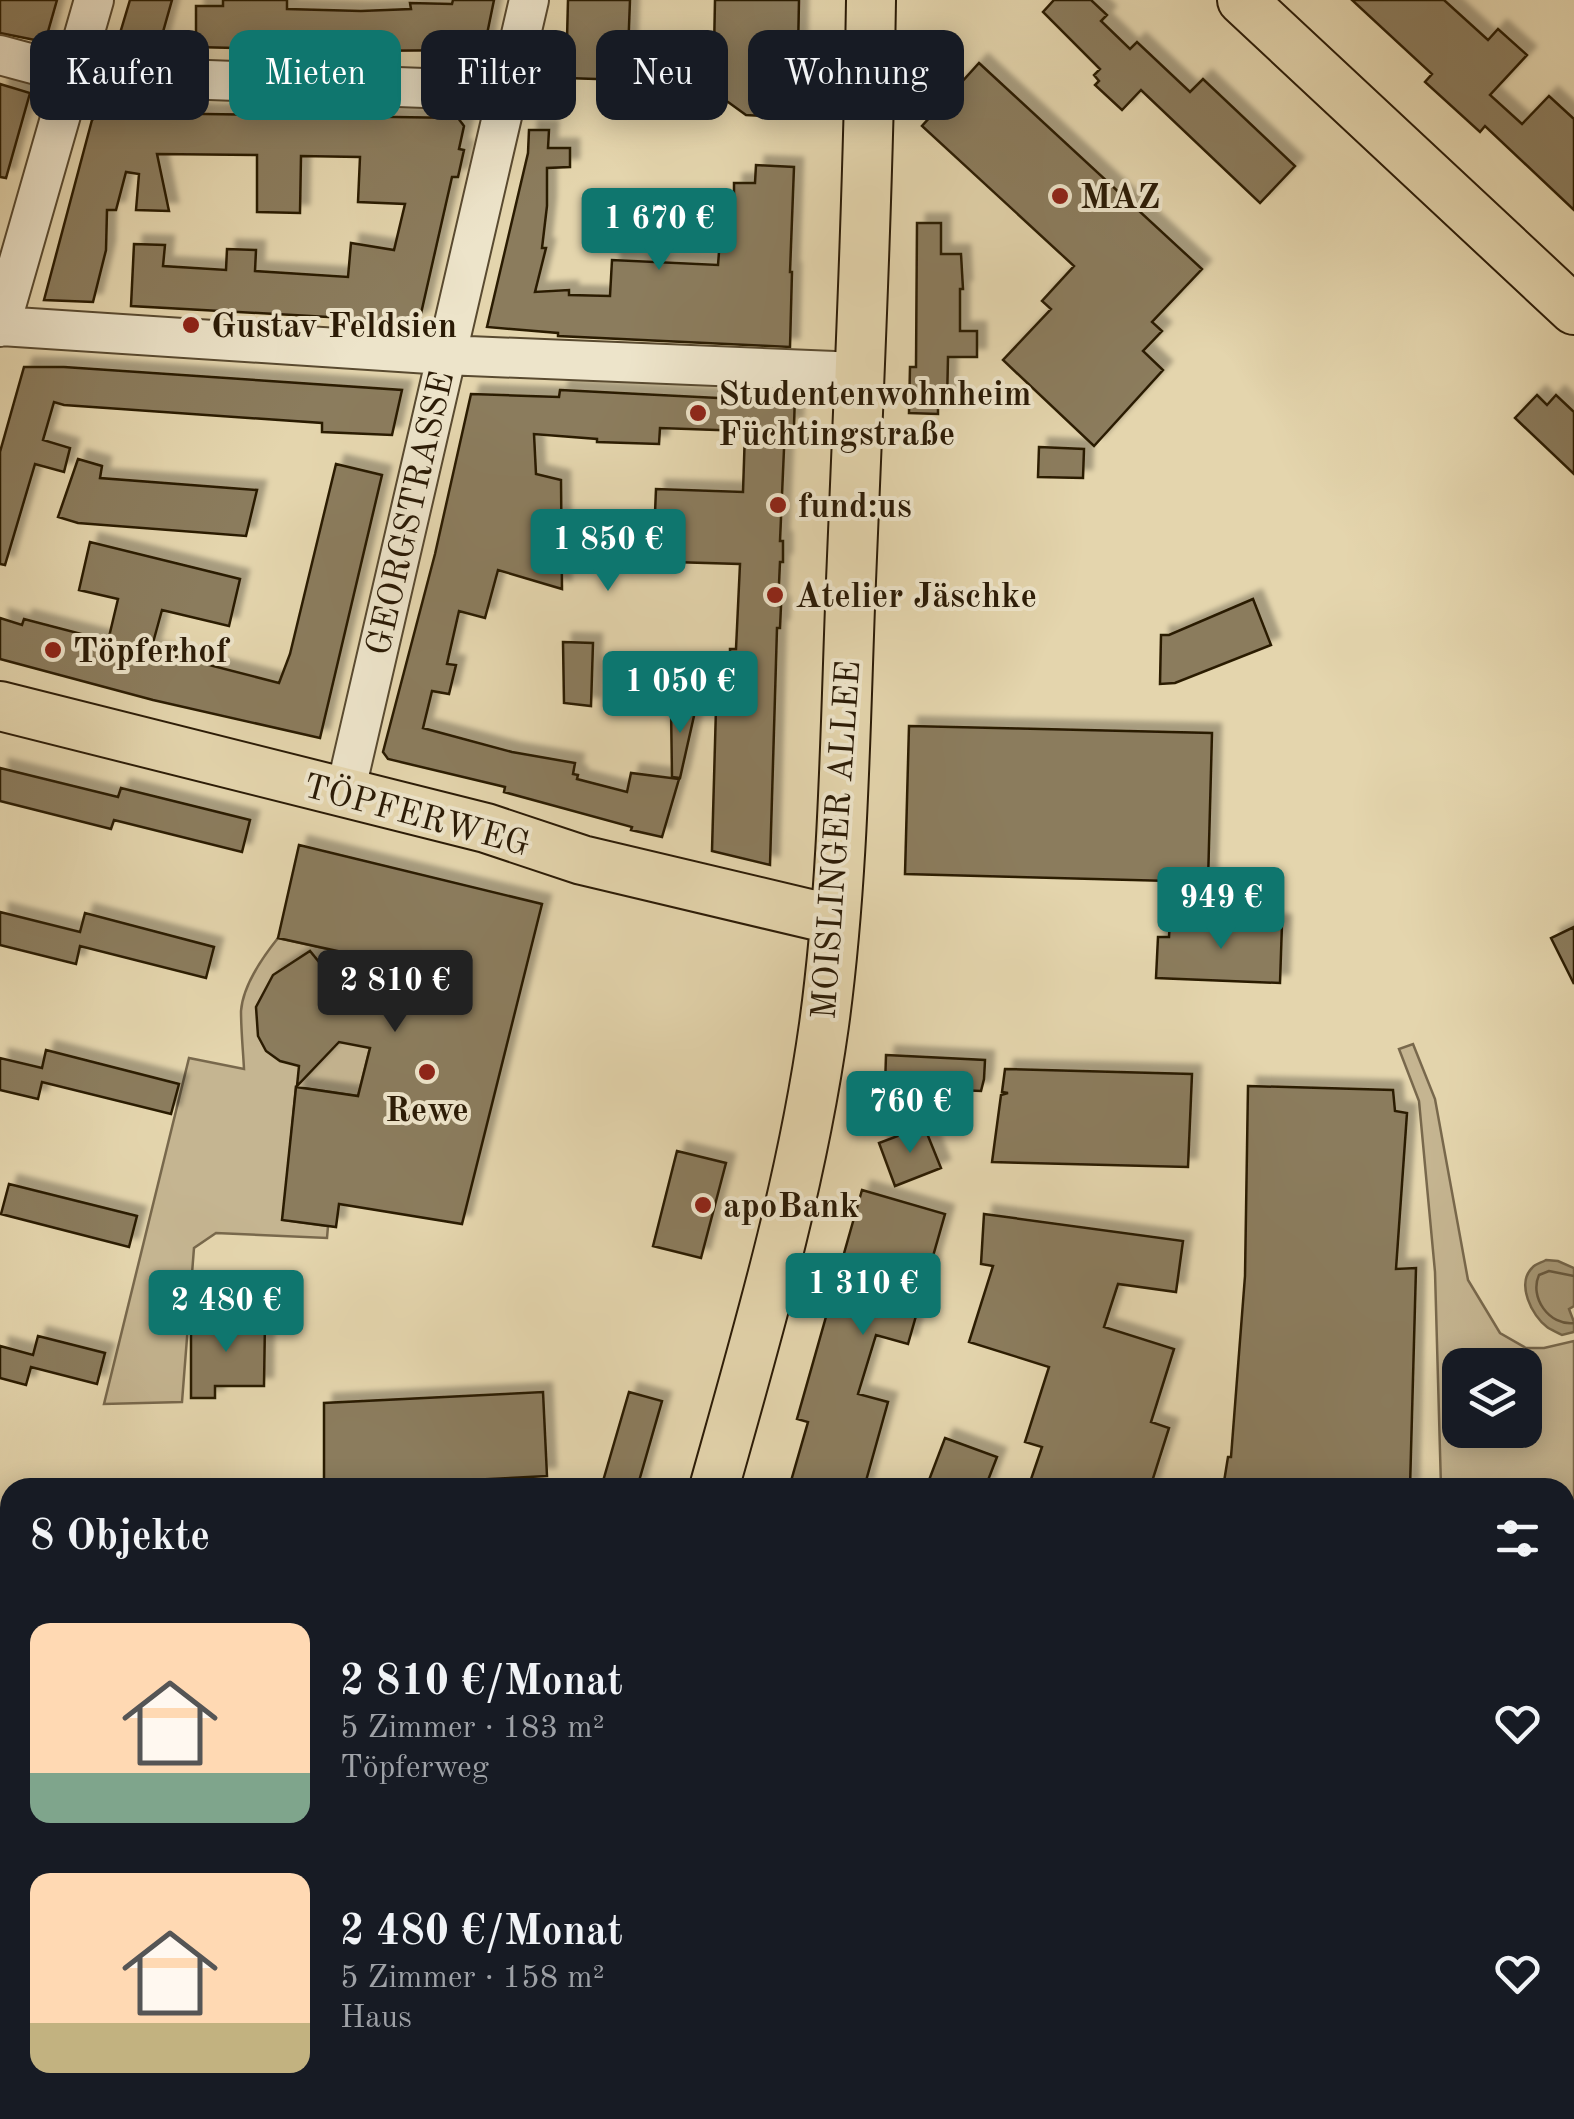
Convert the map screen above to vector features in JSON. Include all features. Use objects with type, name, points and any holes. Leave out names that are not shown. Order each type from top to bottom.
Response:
[{"type":"main road","name":"MOISLINGER ALLEE","points":[[717,1478],[768,1297],[800,1160],[823,1027],[835,920],[872,0]]},
{"type":"main road","points":[[1242,0],[1574,310]]},
{"type":"main road","name":"TÖPFERWEG","points":[[0,706],[486,828],[582,860],[835,920]]},
{"type":"street","points":[[86,30],[94,0]]},
{"type":"street","name":"GEORGSTRASSE","points":[[522,30],[529,0]]},
{"type":"street","points":[[0,55],[30,63]]},
{"type":"street","points":[[209,80],[421,88]]},
{"type":"street","points":[[61,120],[0,327],[445,356],[859,372]]},
{"type":"street","name":"GEORGSTRASSE","points":[[345,792],[500,120]]},
{"type":"shaded area","points":[[278,938],[391,963],[358,1096],[296,1087],[283,1220],[328,1226],[327,1238],[216,1233],[194,1248],[182,1402],[104,1404],[189,1058],[244,1069],[241,1018],[245,991]]},
{"type":"shaded area","points":[[1413,1044],[1435,1099],[1468,1280],[1500,1333],[1526,1348],[1442,1348],[1442,1448],[1542,1448],[1542,1348],[1574,1341],[1574,1478],[1441,1478],[1435,1272],[1419,1101],[1399,1049]]},
{"type":"water","points":[[1546,1260],[1574,1268],[1574,1306],[1569,1309],[1574,1332],[1562,1335],[1547,1327],[1528,1299],[1527,1275]]},
{"type":"building","points":[[0,0],[57,0],[48,30],[30,30],[30,39],[0,33]]},
{"type":"building","points":[[130,0],[172,0],[164,30],[121,30]]},
{"type":"building","points":[[223,0],[287,0],[287,9],[361,11],[411,9],[410,3],[494,0],[488,30],[421,30],[421,50],[401,51],[401,30],[229,30],[229,48],[209,47],[209,30],[196,30],[196,6],[223,6]]},
{"type":"building","points":[[568,0],[630,0],[629,30],[596,30],[596,79],[576,78],[576,30],[567,30]]},
{"type":"building","points":[[715,0],[799,0],[798,30],[748,30],[748,115],[728,102],[728,30],[714,30]]},
{"type":"building","points":[[1054,0],[1091,0],[1107,15],[1101,21],[1130,49],[1137,42],[1190,92],[1203,79],[1295,166],[1260,203],[1141,90],[1122,110],[1095,85],[1099,81],[1094,75],[1100,69],[1043,12]]},
{"type":"building","points":[[1352,0],[1444,0],[1488,40],[1498,29],[1527,55],[1490,95],[1522,124],[1549,96],[1574,119],[1574,210],[1485,126],[1480,132],[1425,82],[1432,74]]},
{"type":"building","name":"MAZ","points":[[979,63],[1202,269],[1152,322],[1162,331],[1143,351],[1163,370],[1094,446],[1003,360],[1051,309],[1042,301],[1074,266],[922,126],[927,120],[964,120],[964,80]]},
{"type":"building","points":[[0,84],[30,93],[6,178],[0,177]]},
{"type":"building","points":[[209,114],[229,114],[229,120],[421,117],[460,120],[464,126],[458,177],[452,177],[420,318],[413,323],[131,306],[134,244],[165,245],[163,266],[226,270],[227,249],[256,250],[255,271],[348,277],[351,243],[394,250],[405,204],[358,202],[360,157],[301,156],[300,213],[257,212],[257,155],[157,154],[169,211],[136,210],[139,174],[126,172],[116,210],[107,210],[106,250],[93,302],[44,300],[92,120],[209,120]]},
{"type":"building","points":[[529,130],[549,130],[548,148],[570,148],[570,167],[547,168],[542,248],[546,248],[535,292],[569,290],[569,295],[610,296],[612,260],[718,265],[721,226],[729,227],[734,183],[755,183],[756,165],[794,167],[790,347],[558,336],[487,327],[528,153]]},
{"type":"building","points":[[917,223],[941,223],[941,254],[961,254],[960,331],[977,331],[977,357],[948,357],[947,403],[938,403],[938,414],[909,413],[910,367],[916,367]]},
{"type":"building","points":[[24,367],[402,390],[392,435],[322,432],[322,423],[54,402],[43,440],[70,448],[64,472],[35,464],[5,565],[0,564],[0,452]]},
{"type":"building","points":[[560,390],[738,399],[749,393],[795,394],[794,426],[785,426],[770,865],[712,851],[716,708],[721,708],[722,663],[730,664],[730,649],[736,649],[740,564],[673,562],[675,514],[655,513],[656,489],[743,492],[745,431],[660,428],[659,444],[534,434],[536,474],[561,480],[562,589],[498,570],[485,618],[459,611],[447,664],[456,665],[449,694],[432,691],[423,728],[512,752],[575,763],[573,774],[578,775],[577,779],[627,792],[631,773],[679,779],[662,837],[504,792],[505,787],[388,759],[383,752],[435,554],[471,394],[559,397]]},
{"type":"building","points":[[1537,395],[1547,405],[1556,395],[1574,412],[1574,474],[1515,418]]},
{"type":"building","points":[[1039,447],[1084,449],[1083,478],[1038,477]]},
{"type":"building","points":[[78,459],[102,466],[100,478],[257,490],[246,536],[78,523],[58,517]]},
{"type":"building","points":[[336,464],[382,475],[320,738],[153,700],[0,659],[0,618],[22,625],[24,619],[108,641],[118,599],[79,590],[90,542],[240,579],[229,626],[162,610],[151,650],[279,683],[290,654]]},
{"type":"building","points":[[1253,599],[1271,645],[1175,683],[1160,684],[1161,635]]},
{"type":"building","points":[[563,642],[593,643],[591,706],[564,703]]},
{"type":"building","points":[[671,706],[696,707],[680,778],[672,777]]},
{"type":"building","points":[[909,726],[1212,733],[1208,882],[905,874]]},
{"type":"building","points":[[0,768],[118,797],[121,788],[250,820],[242,852],[114,820],[111,829],[0,801]]},
{"type":"building","points":[[299,845],[542,904],[462,1224],[339,1204],[336,1227],[282,1220],[296,1087],[358,1096],[370,1048],[339,1042],[297,1086],[299,1066],[280,1061],[266,1051],[258,1036],[256,1007],[273,975],[310,951],[341,989],[344,1006],[379,1013],[392,963],[278,938]]},
{"type":"building","points":[[0,912],[80,932],[85,913],[214,947],[206,978],[80,946],[76,964],[0,945]]},
{"type":"building","points":[[1170,920],[1282,924],[1280,983],[1156,978],[1158,937],[1169,937]]},
{"type":"building","points":[[1574,927],[1574,984],[1551,938]]},
{"type":"building","points":[[46,1050],[179,1084],[171,1114],[42,1082],[38,1099],[0,1090],[0,1058],[42,1068]]},
{"type":"building","points":[[886,1055],[985,1060],[981,1091],[885,1087]]},
{"type":"building","points":[[1005,1069],[1192,1074],[1188,1167],[992,1162],[1001,1095],[1008,1093],[1002,1092]]},
{"type":"building","points":[[1248,1086],[1393,1090],[1395,1111],[1407,1113],[1396,1269],[1416,1268],[1410,1478],[1225,1478],[1231,1457],[1245,1276]]},
{"type":"building","points":[[924,1126],[941,1168],[895,1186],[879,1143]]},
{"type":"building","points":[[677,1151],[726,1163],[701,1258],[653,1246]]},
{"type":"building","points":[[9,1184],[137,1216],[129,1247],[1,1214]]},
{"type":"building","points":[[862,1190],[945,1214],[908,1344],[876,1335],[858,1394],[888,1402],[867,1478],[792,1478],[808,1422],[797,1419]]},
{"type":"building","points":[[984,1214],[1183,1241],[1176,1292],[1118,1284],[1104,1327],[1174,1349],[1151,1422],[1169,1428],[1153,1478],[1031,1478],[1042,1447],[1025,1442],[1049,1367],[969,1342],[993,1266],[981,1264]]},
{"type":"building","points":[[191,1320],[265,1320],[264,1386],[215,1386],[215,1398],[191,1398]]},
{"type":"building","points":[[38,1336],[105,1353],[97,1384],[31,1367],[26,1385],[0,1378],[0,1346],[33,1355]]},
{"type":"building","points":[[543,1392],[547,1476],[324,1478],[324,1403]]},
{"type":"building","points":[[629,1392],[662,1401],[640,1478],[604,1478]]},
{"type":"building","points":[[945,1438],[997,1457],[989,1478],[930,1478]]},
{"type":"place","name":"MAZ","points":[[1060,196]]},
{"type":"place","name":"Gustav Feldsien","points":[[191,325]]},
{"type":"place","name":"Studentenwohnheim Füchtingstraße","points":[[698,413]]},
{"type":"place","name":"fund:us","points":[[778,505]]},
{"type":"place","name":"Atelier Jäschke","points":[[775,595]]},
{"type":"place","name":"Töpferhof","points":[[53,650]]},
{"type":"place","name":"Rewe","points":[[427,1072]]},
{"type":"place","name":"apoBank","points":[[703,1205]]}]
